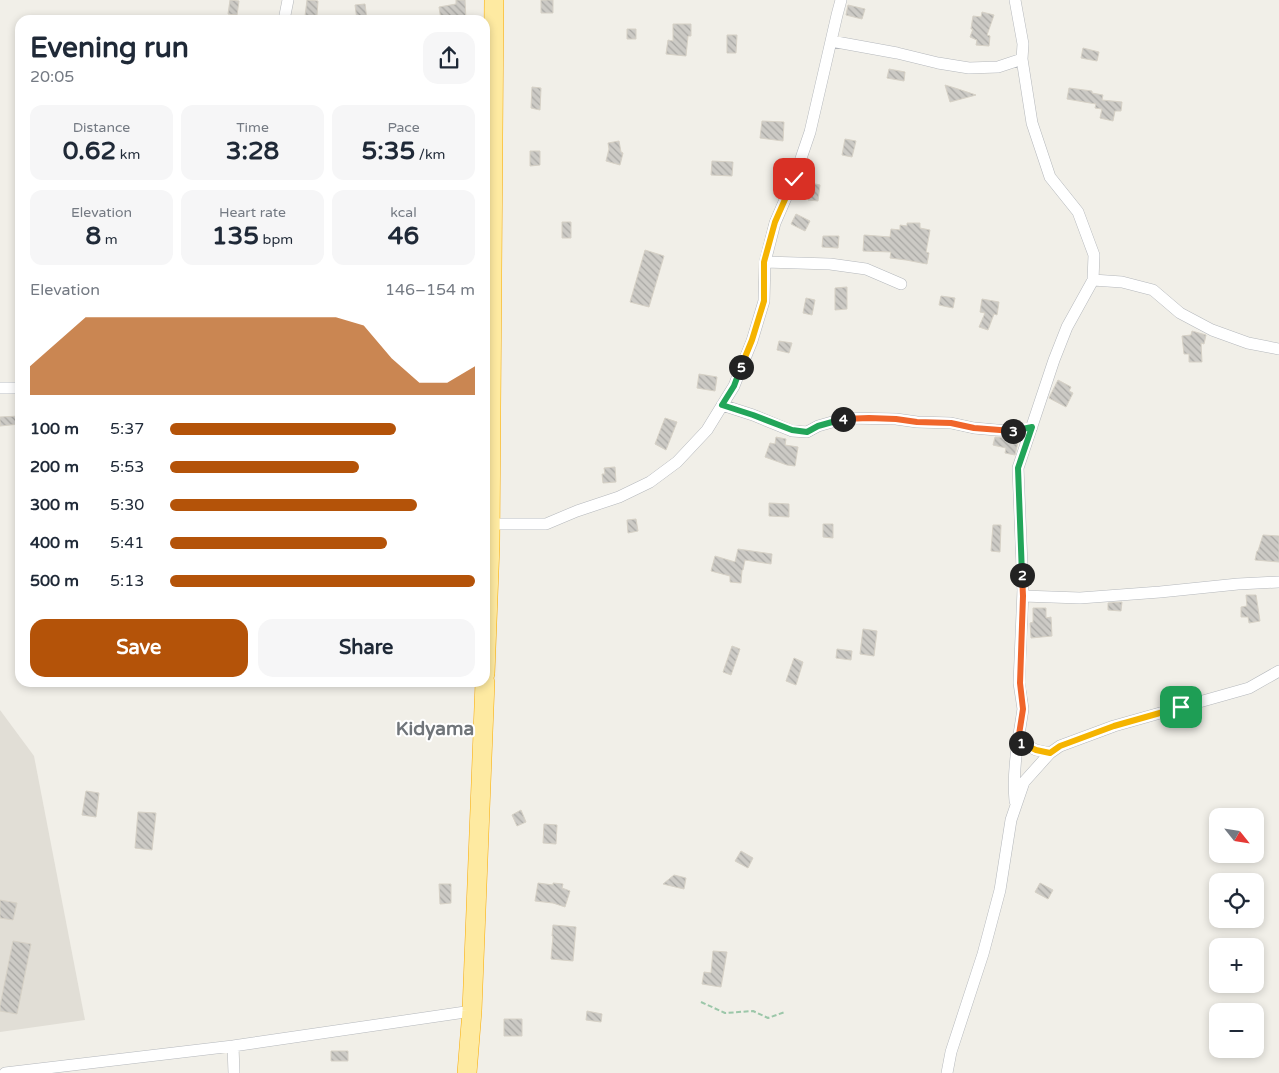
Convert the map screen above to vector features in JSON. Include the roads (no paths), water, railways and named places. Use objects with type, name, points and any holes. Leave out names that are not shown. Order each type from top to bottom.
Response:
[{"type":"highway","points":[[490,232],[494,0]]},
{"type":"highway","points":[[467,1073],[472,1011],[485,687]]},
{"type":"street","points":[[285,15],[288,0]]},
{"type":"street","points":[[490,524],[546,524],[619,497],[650,482],[676,462],[707,430],[734,386],[764,301],[764,262],[775,222],[794,179],[810,132],[841,0]]},
{"type":"street","points":[[1015,0],[1023,44],[1022,59],[1032,123],[1050,177],[1078,212],[1094,255],[1093,280],[1067,327],[1018,468],[1023,596],[1020,683],[1023,709],[1014,766],[1015,807]]},
{"type":"street","points":[[831,41],[969,68],[998,67],[1022,59]]},
{"type":"street","points":[[764,262],[830,264],[866,269],[901,284]]},
{"type":"street","points":[[1093,280],[1122,282],[1153,290],[1180,313],[1212,330],[1248,343],[1279,349]]},
{"type":"street","points":[[0,388],[15,388]]},
{"type":"street","points":[[722,405],[792,430],[807,432],[818,426],[846,418],[951,423],[974,428],[1016,431],[1032,427]]},
{"type":"street","points":[[1023,596],[1080,598],[1279,582]]},
{"type":"street","points":[[947,1073],[950,1052],[983,954],[1000,890],[1011,820],[1024,782],[1050,753],[1060,746],[1114,726],[1249,688],[1279,671]]},
{"type":"street","points":[[1018,741],[1036,750],[1050,753]]},
{"type":"street","points":[[5,1073],[233,1046],[472,1011]]},
{"type":"street","points":[[233,1046],[234,1073]]},
{"type":"district","name":"Kidyama","points":[[435,729]]}]
